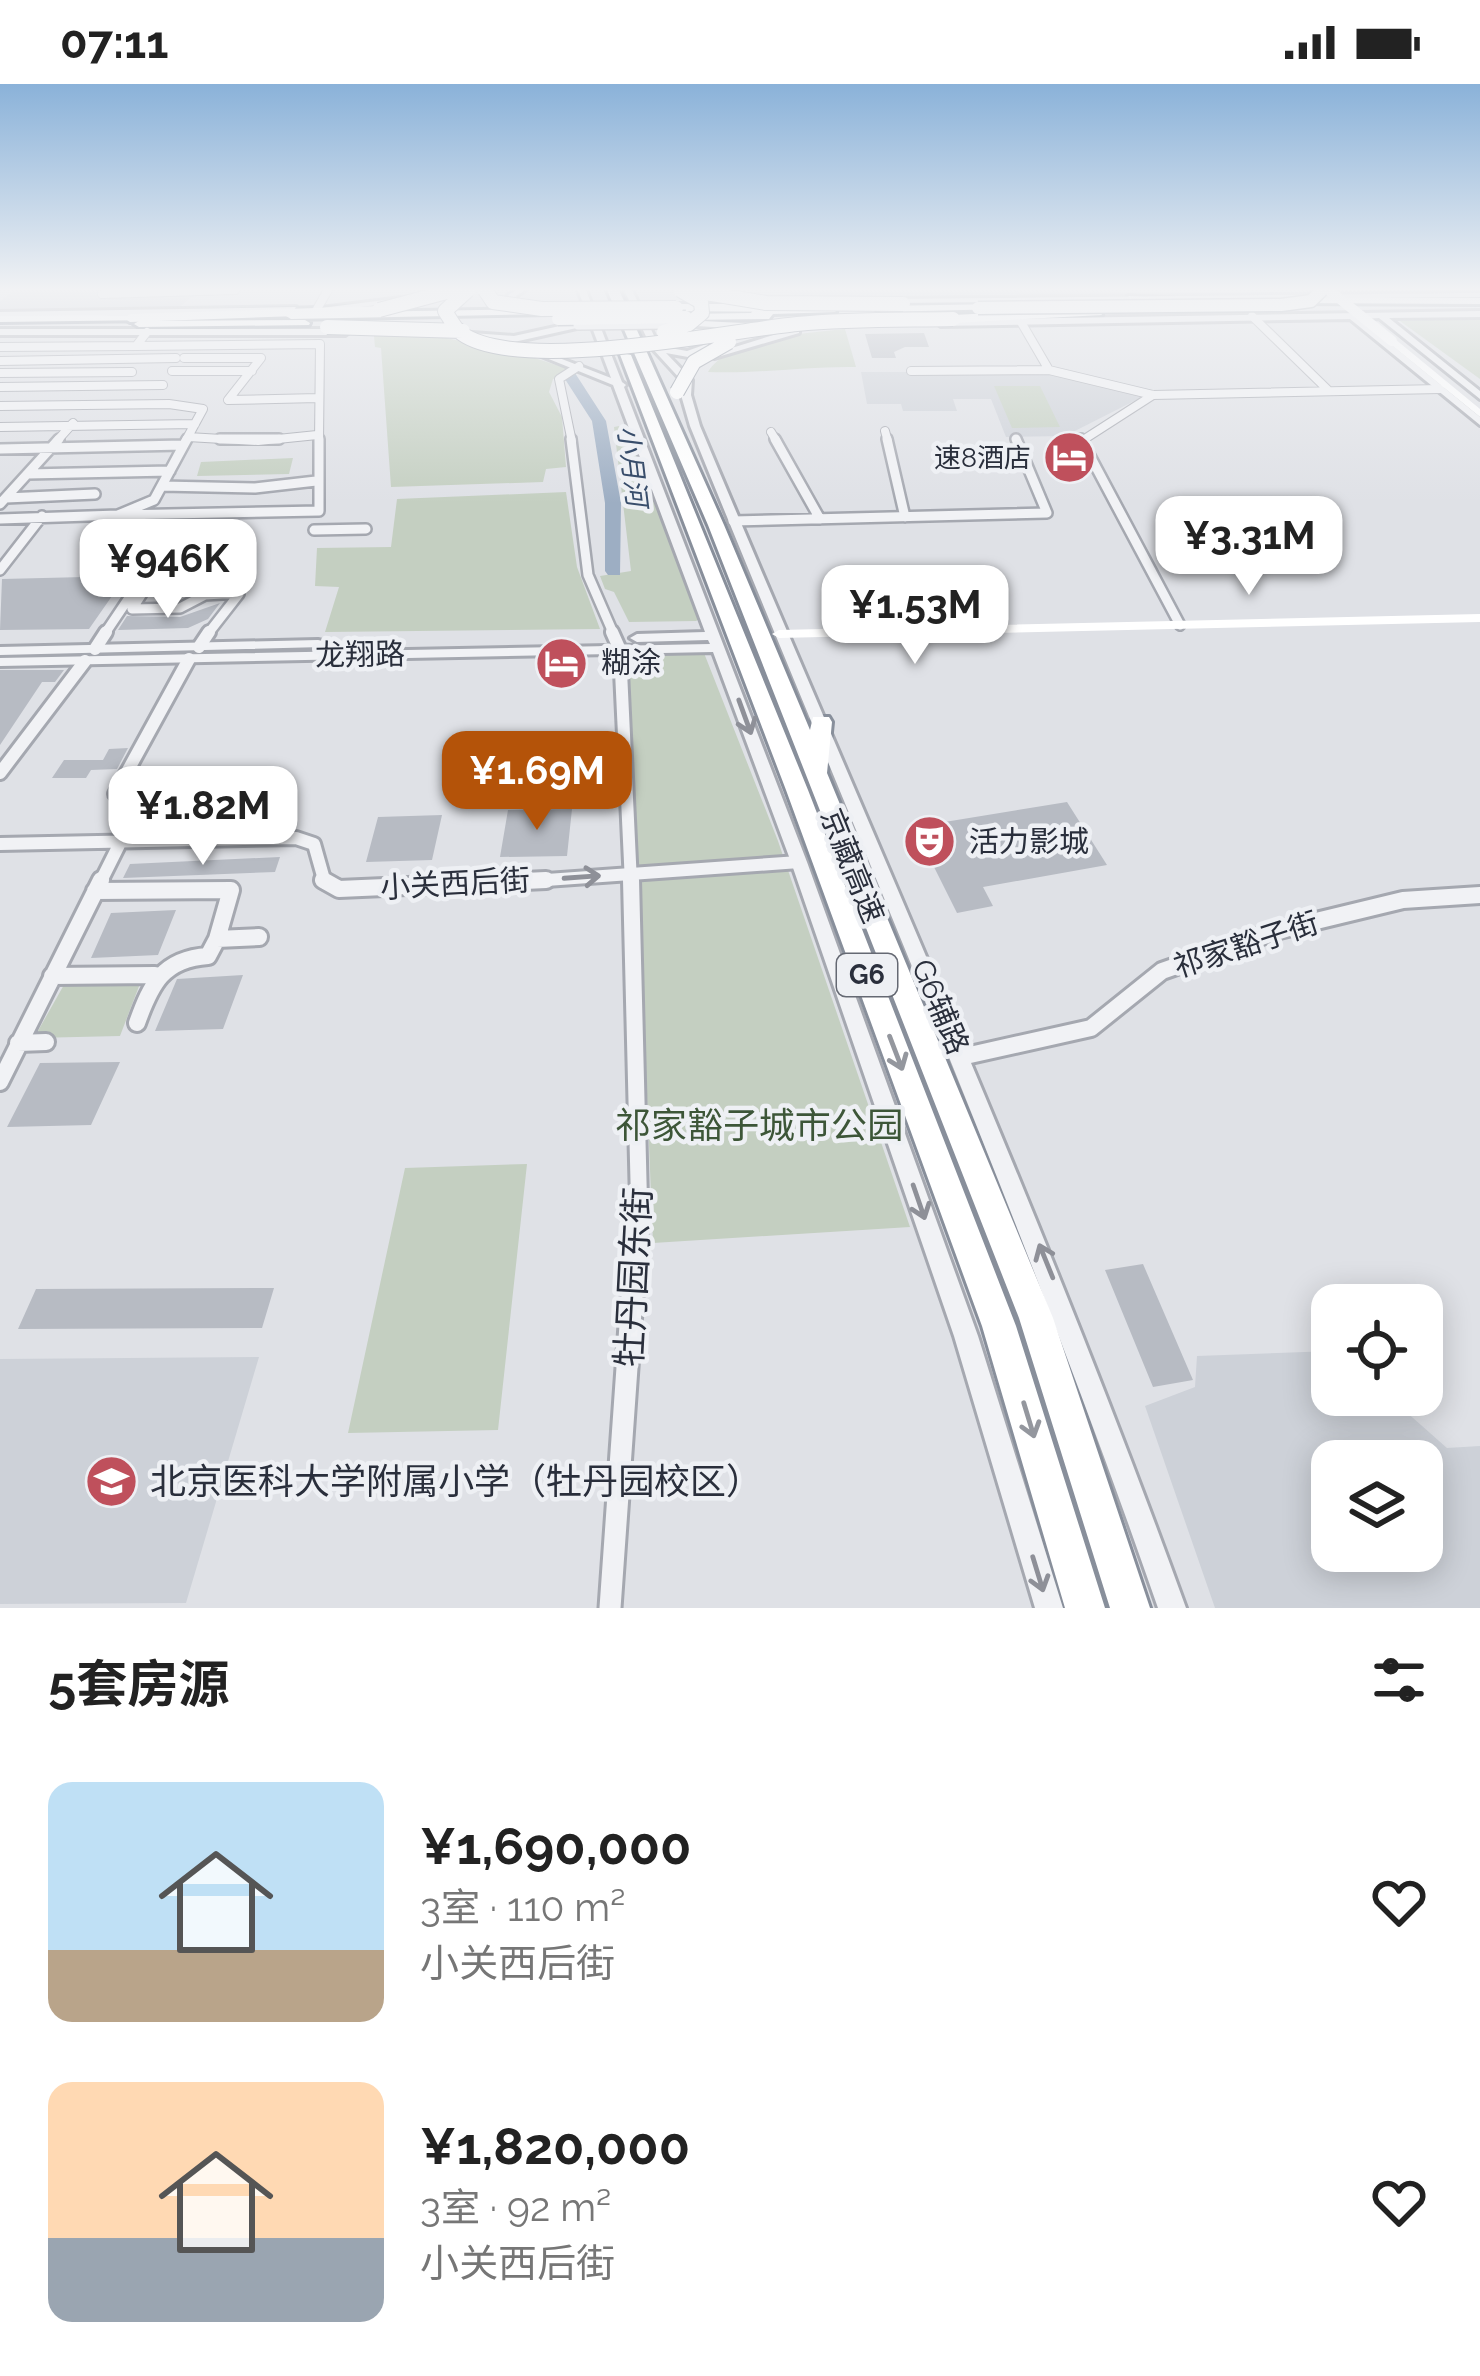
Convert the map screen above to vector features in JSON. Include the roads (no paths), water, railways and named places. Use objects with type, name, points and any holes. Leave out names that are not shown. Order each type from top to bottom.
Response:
[{"type":"highway","name":"京藏高速","points":[[625,361],[640,399],[725,523],[740,585],[1036,1318],[1130,1608]]},
{"type":"highway","name":"京藏高速","points":[[630,361],[662,427],[999,1326],[1085,1608]]},
{"type":"highway","points":[[657,361],[662,427],[658,490]]},
{"type":"highway","points":[[696,361],[682,386],[679,411],[725,523]]},
{"type":"highway","points":[[621,385],[640,399]]},
{"type":"highway","points":[[740,585],[777,632]]},
{"type":"highway","points":[[817,779],[820,722]]},
{"type":"main road","points":[[1419,361],[1480,418]]},
{"type":"main road","points":[[1426,361],[1480,400]]},
{"type":"main road","points":[[777,632],[1480,618]]},
{"type":"main road","points":[[777,632],[1480,630]]},
{"type":"street","points":[[28,406],[72,361]]},
{"type":"street","points":[[147,404],[178,361]]},
{"type":"street","points":[[229,400],[259,361]]},
{"type":"street","points":[[318,398],[319,361]]},
{"type":"street","points":[[564,361],[621,385]]},
{"type":"street","points":[[610,361],[799,862],[966,1336],[1048,1608]]},
{"type":"street","points":[[665,361],[682,386],[708,361]]},
{"type":"street","points":[[1044,361],[1049,370]]},
{"type":"street","points":[[1298,361],[1329,392]]},
{"type":"street","points":[[1407,361],[1480,418]]},
{"type":"street","points":[[1435,361],[1480,400]]},
{"type":"street","points":[[579,366],[559,379],[559,385],[574,455],[588,574],[619,644]]},
{"type":"street","points":[[172,371],[252,370]]},
{"type":"street","points":[[911,371],[1049,370],[1153,395],[1440,389]]},
{"type":"street","points":[[0,373],[132,372]]},
{"type":"street","points":[[0,387],[163,385]]},
{"type":"street","points":[[3,501],[104,386]]},
{"type":"street","points":[[1153,395],[1079,440],[1180,625]]},
{"type":"street","points":[[0,406],[199,407],[229,400],[322,399],[317,435],[319,511],[312,536],[367,529]]},
{"type":"street","points":[[118,514],[154,500],[203,409],[199,407]]},
{"type":"street","points":[[0,428],[195,424]]},
{"type":"street","points":[[885,431],[905,517]]},
{"type":"street","points":[[771,432],[820,519]]},
{"type":"street","points":[[0,449],[317,435]]},
{"type":"street","points":[[725,523],[1047,513],[1016,438]]},
{"type":"street","points":[[27,474],[170,471]]},
{"type":"street","points":[[162,486],[255,488],[316,481]]},
{"type":"street","points":[[3,501],[95,494]]},
{"type":"street","points":[[0,519],[319,511]]},
{"type":"street","points":[[1,568],[42,516]]},
{"type":"street","name":"G6辅路","points":[[725,523],[820,722],[1069,1318],[1172,1608]]},
{"type":"street","points":[[0,543],[22,542]]},
{"type":"street","points":[[0,773],[123,612],[155,560],[240,558],[218,593]]},
{"type":"street","points":[[148,570],[212,568],[201,588],[145,589],[132,609],[180,608],[205,595],[238,594],[225,620],[207,632],[194,653],[115,794],[202,792],[181,840]]},
{"type":"street","name":"龙翔路","points":[[0,662],[90,655],[717,642]]},
{"type":"street","name":"牡丹园东街","points":[[610,1608],[640,1225],[631,873],[619,644]]},
{"type":"street","name":"龙翔路","points":[[0,651],[90,655]]},
{"type":"street","name":"小关西后街","points":[[0,844],[296,838],[314,844],[323,883],[339,889],[435,888],[799,862]]},
{"type":"street","points":[[0,1082],[121,841]]},
{"type":"street","points":[[52,976],[155,975],[185,956],[208,956],[231,890],[95,891]]},
{"type":"street","name":"祁家豁子街","points":[[961,1057],[1091,1028],[1162,971],[1279,930],[1403,900],[1480,895]]},
{"type":"street","points":[[217,939],[259,937]]},
{"type":"street","points":[[137,1023],[155,975]]},
{"type":"street","points":[[19,1043],[46,1042]]},
{"type":"waterway","name":"小月河","points":[[570,376],[599,421],[613,503],[614,571]]},
{"type":"place","name":"速8酒店","points":[[1070,458]]},
{"type":"place","name":"糊涂","points":[[562,663]]},
{"type":"place","name":"活力影城","points":[[930,842]]},
{"type":"place","name":"北京医科大学附属小学（牡丹园校区）","points":[[111,1481]]},
{"type":"park label","name":"祁家豁子城市公园","points":[[759,1125]]}]
